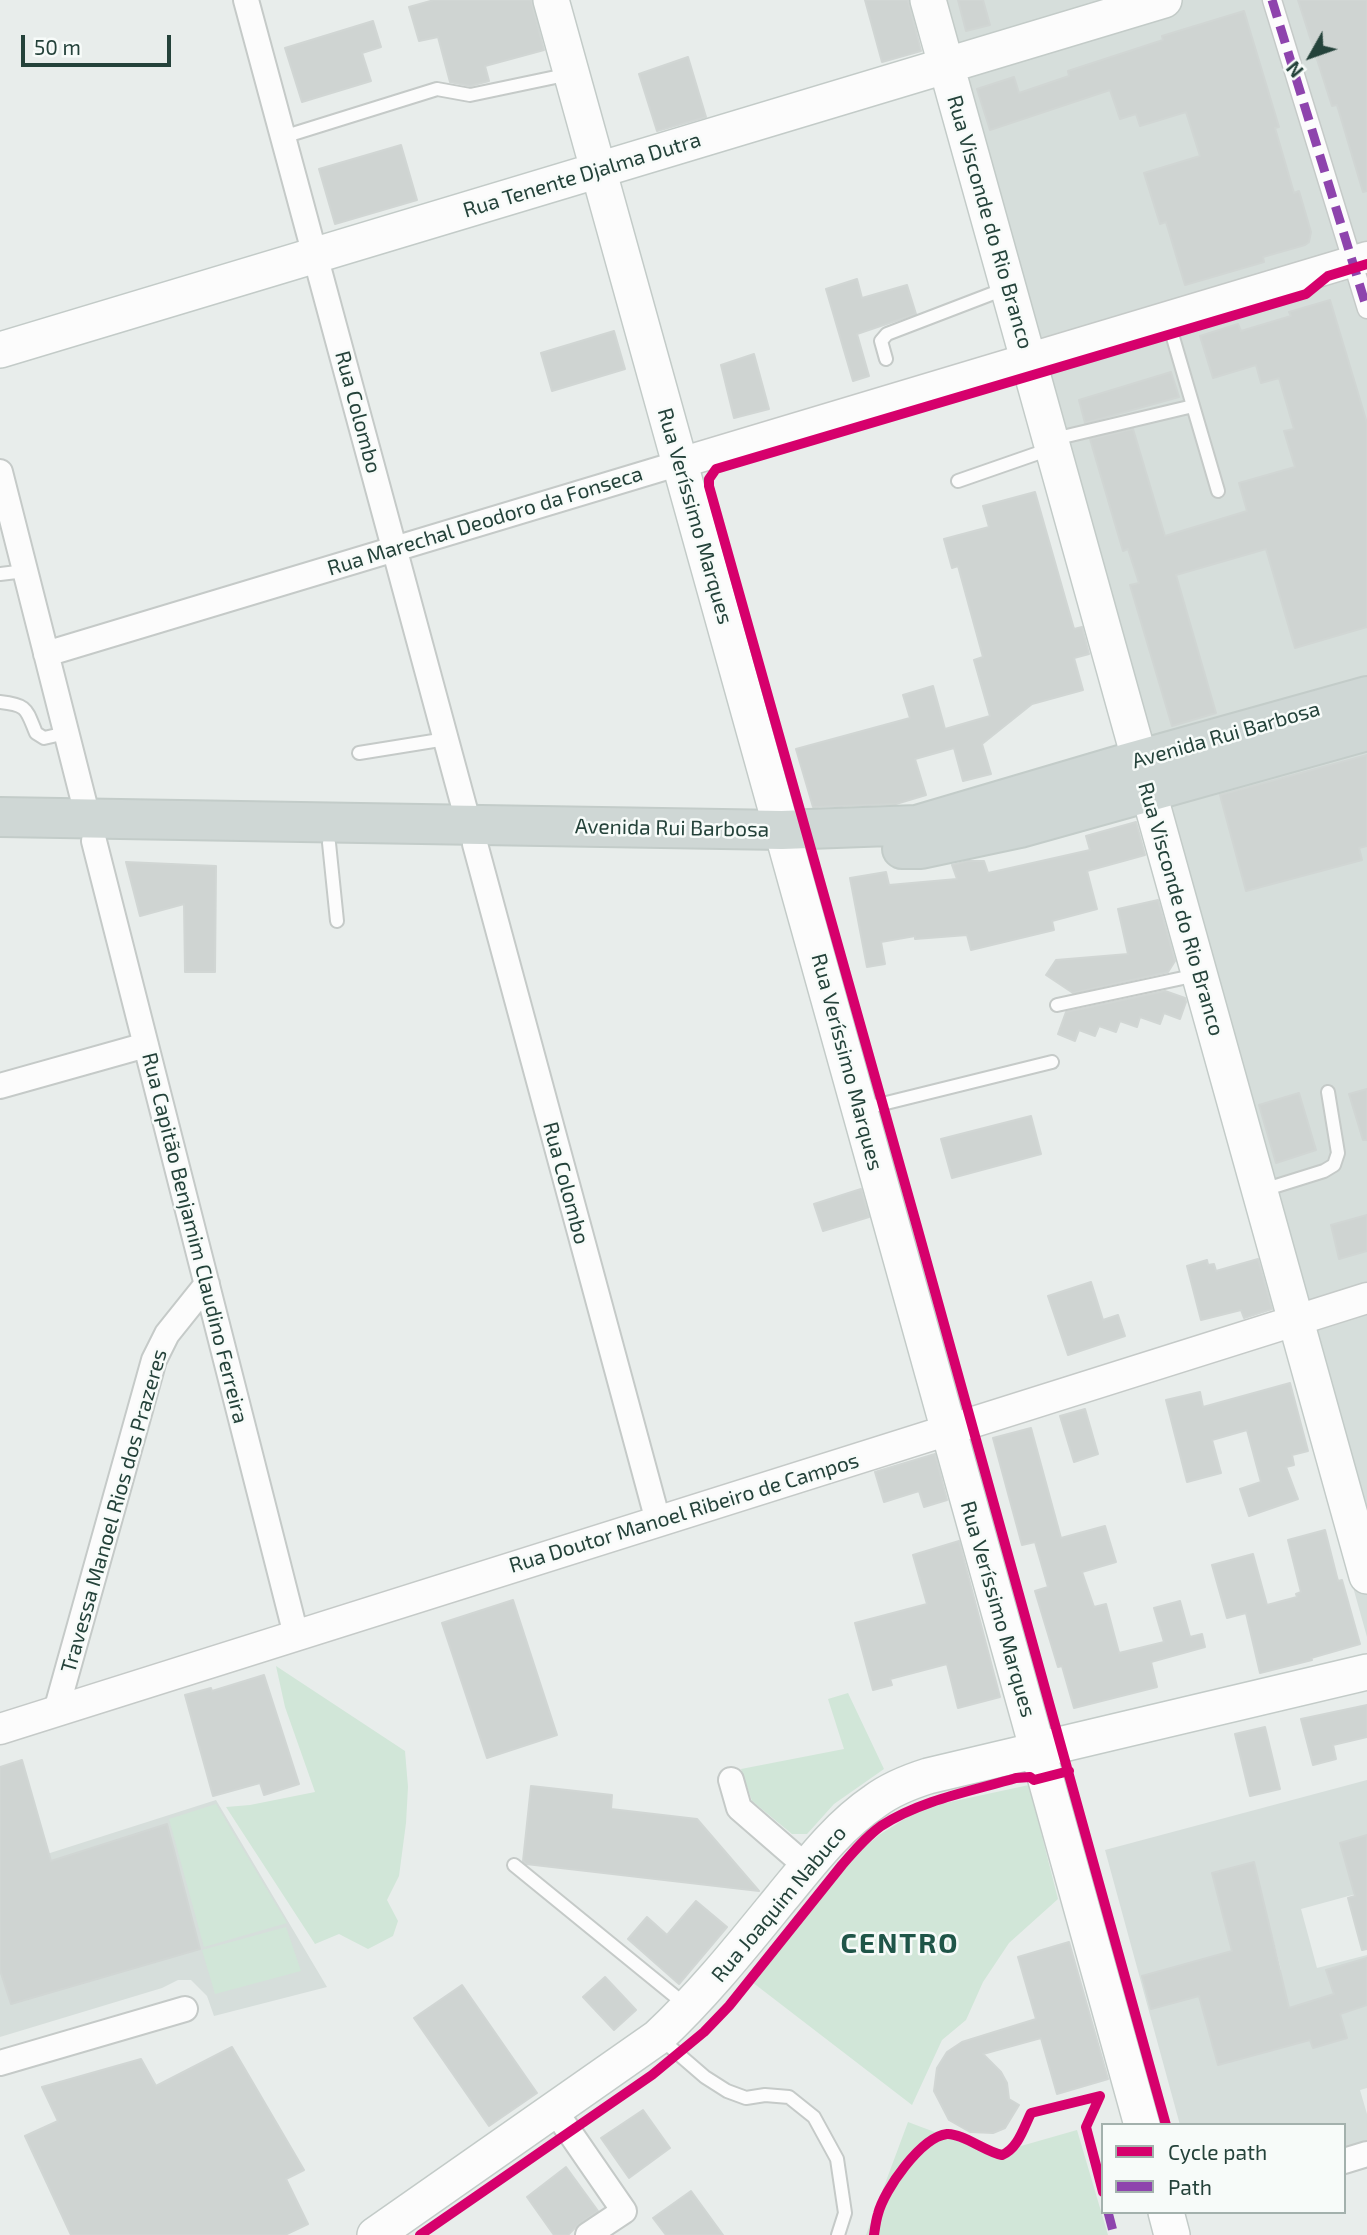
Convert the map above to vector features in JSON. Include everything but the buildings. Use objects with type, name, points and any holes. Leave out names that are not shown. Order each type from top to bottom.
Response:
[{"type":"main road","name":"Rua Veríssimo Marques","points":[[551,0],[1141,2123]]},
{"type":"main road","name":"Rua Visconde do Rio Branco","points":[[928,0],[1367,1576]]},
{"type":"main road","name":"Rua Tenente Djalma Dutra","points":[[0,350],[1164,0]]},
{"type":"main road","name":"Avenida Rui Barbosa","points":[[1144,776],[1367,696]]},
{"type":"main road","name":"Avenida Rui Barbosa","points":[[0,840],[91,830],[785,839],[917,825],[1367,731]]},
{"type":"main road","name":"Avenida Rui Barbosa","points":[[0,817],[91,830],[328,843],[472,835]]},
{"type":"main road","name":"Rua Joaquim Nabuco","points":[[378,2234],[658,2037],[689,2008],[807,1867],[853,1817],[876,1799],[902,1785],[928,1776],[1367,1672]]},
{"type":"main road","points":[[1167,2214],[1172,2235]]},
{"type":"street","name":"Rua Colombo","points":[[246,0],[658,1521]]},
{"type":"street","points":[[1272,0],[1360,259],[1367,309]]},
{"type":"street","name":"Rua Marechal Deodoro da Fonseca","points":[[46,653],[1360,259]]},
{"type":"street","name":"Rua Capitão Benjamim Claudino Ferreira","points":[[0,472],[296,1635]]},
{"type":"street","points":[[0,1086],[146,1045]]},
{"type":"street","name":"Travessa Manoel Rios dos Prazeres","points":[[56,1711],[154,1360],[167,1334],[207,1284]]},
{"type":"street","name":"Rua Doutor Manoel Ribeiro de Campos","points":[[0,1728],[1367,1298]]},
{"type":"street","points":[[731,1780],[739,1808],[807,1867]]},
{"type":"street","points":[[0,2063],[184,2009]]},
{"type":"street","points":[[555,2111],[624,2211],[588,2235]]},
{"type":"street","points":[[1346,2160],[1367,2154]]},
{"type":"lane","points":[[283,138],[437,89],[470,95],[572,73]]},
{"type":"lane","points":[[886,359],[881,341],[887,334],[1008,287]]},
{"type":"lane","points":[[1167,317],[1218,491]]},
{"type":"lane","points":[[958,481],[1052,444],[1193,406]]},
{"type":"lane","points":[[0,574],[25,571]]},
{"type":"lane","points":[[0,702],[19,704],[27,712],[36,733],[44,738],[66,733]]},
{"type":"lane","points":[[359,753],[446,739]]},
{"type":"lane","points":[[328,843],[337,921]]},
{"type":"lane","points":[[1058,1005],[1200,975]]},
{"type":"lane","points":[[860,1110],[1052,1062]]},
{"type":"lane","points":[[1260,1191],[1324,1171],[1334,1165],[1338,1153],[1328,1092]]},
{"type":"lane","points":[[514,1865],[689,2008]]},
{"type":"lane","points":[[658,2037],[705,2077],[727,2091],[746,2098],[765,2095],[789,2097],[814,2116],[837,2159],[845,2213],[838,2235]]},
{"type":"shaded area","points":[[910,0],[1367,0],[1367,1637]]},
{"type":"shaded area","points":[[1367,1780],[1367,1891],[1301,1909],[1317,1968],[1367,1955],[1367,2088],[1360,2090],[1367,2114],[1367,2141],[1346,2147],[1346,2123],[1179,2123],[1105,1850]],"holes":[[[1253,1862],[1281,1970],[1240,1981],[1212,1873]],[[1142,1976],[1228,1988],[1152,2009]],[[1334,1995],[1347,2038],[1313,2048],[1300,2005]],[[1201,2003],[1298,2043],[1218,2065]]]},
{"type":"shaded area","points":[[216,1800],[327,1987],[214,2016],[207,1996],[191,1980],[178,1980],[162,1988],[0,2037],[0,1970],[12,2004],[200,1949],[167,1824],[116,1840],[134,1906],[0,1932],[0,1899],[112,1842],[0,1877],[0,1869]]},
{"type":"green space","points":[[276,1666],[405,1751],[408,1787],[406,1823],[399,1876],[387,1900],[398,1921],[393,1936],[368,1949],[339,1934],[315,1944],[226,1807],[315,1792],[285,1707]]},
{"type":"green space","points":[[848,1693],[884,1769],[834,1804],[807,1834],[792,1834],[752,1801],[741,1769],[844,1749],[828,1699]]},
{"type":"green space","points":[[1029,1785],[1058,1899],[1009,1943],[983,1982],[966,2020],[942,2040],[912,2105],[752,1982],[848,1861],[879,1835],[922,1808]]},
{"type":"green space","points":[[216,1804],[287,1923],[204,1947],[169,1819]]},
{"type":"green space","points":[[286,1927],[301,1971],[215,1994],[202,1950]]},
{"type":"green space","points":[[908,2122],[993,2154],[1077,2130],[1108,2235],[866,2235]]},
{"type":"marked path","points":[[1272,0],[1367,309]]},
{"type":"marked path","points":[[1109,2214],[1114,2235]]},
{"type":"cycle path","points":[[1165,2123],[709,479],[716,469],[1306,294],[1328,276],[1367,264]]},
{"type":"cycle path","points":[[420,2235],[652,2075],[704,2032],[729,2006],[865,1839],[881,1826],[913,1809],[947,1797],[1016,1778],[1030,1777],[1034,1780],[1069,1771]]},
{"type":"cycle path","points":[[874,2235],[882,2204],[896,2179],[915,2154],[937,2137],[953,2134],[1002,2155],[1016,2143],[1031,2113],[1100,2096],[1086,2127],[1101,2184]]},
{"type":"district","name":"CENTRO","points":[[900,1944]]}]
